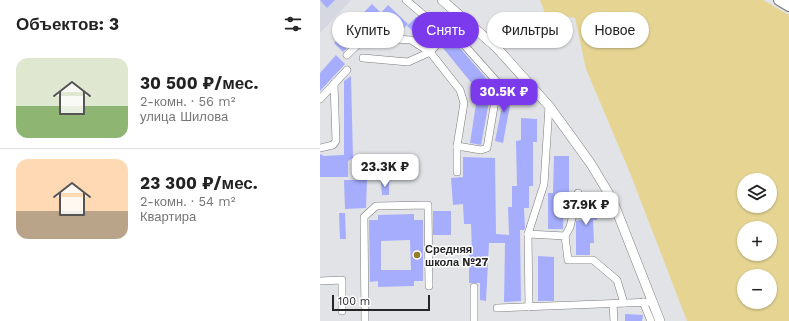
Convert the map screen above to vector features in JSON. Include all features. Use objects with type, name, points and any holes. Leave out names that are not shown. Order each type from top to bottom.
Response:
[{"type":"highway","points":[[778,0],[789,6]]},
{"type":"main road","points":[[442,0],[456,12]]},
{"type":"main road","points":[[479,32],[496,47],[549,106],[591,164],[612,199],[660,321]]},
{"type":"street","points":[[406,0],[422,12]]},
{"type":"street","points":[[347,55],[379,24],[394,39],[411,40],[430,52],[460,90],[464,103],[457,146],[457,172]]},
{"type":"street","points":[[363,58],[408,62],[430,52],[433,48]]},
{"type":"street","points":[[457,146],[481,150],[487,148],[498,83],[464,48]]},
{"type":"street","points":[[320,99],[347,70]]},
{"type":"street","points":[[320,148],[333,145],[336,141],[334,84]]},
{"type":"street","points":[[529,306],[528,234],[544,184],[549,106]]},
{"type":"street","points":[[578,193],[570,227],[565,236],[568,260],[593,260],[616,280],[624,303]]},
{"type":"street","points":[[365,321],[364,217],[376,206],[428,205],[429,286]]},
{"type":"street","points":[[528,234],[565,236]]},
{"type":"street","points":[[320,280],[342,280],[342,312]]},
{"type":"street","points":[[474,287],[474,321]]},
{"type":"street","points":[[643,302],[651,321]]},
{"type":"street","points":[[497,308],[653,302]]},
{"type":"street","points":[[613,304],[614,321]]},
{"type":"shaded area","points":[[320,0],[351,0],[340,12],[332,12],[332,20],[320,33]]},
{"type":"shaded area","points":[[540,0],[763,0],[789,15],[789,321],[687,321],[630,173],[586,69],[581,48],[649,48],[649,12],[581,12],[581,46],[575,18],[573,18],[573,12],[545,12]]},
{"type":"building","points":[[320,0],[335,0],[327,8]]},
{"type":"building","points":[[372,4],[380,12],[364,12]]},
{"type":"building","points":[[388,5],[395,12],[382,12]]},
{"type":"building","points":[[404,20],[408,24],[404,28]]},
{"type":"building","points":[[412,21],[412,30],[407,26]]},
{"type":"building","points":[[339,48],[347,48],[343,52]]},
{"type":"building","points":[[443,48],[460,48],[492,85],[481,145],[470,143],[478,91]]},
{"type":"building","points":[[336,55],[345,64],[320,91],[320,73]]},
{"type":"building","points":[[351,76],[353,158],[348,161],[348,177],[320,177],[320,154],[324,156],[344,155],[344,81]]},
{"type":"building","points":[[505,83],[513,89],[503,143],[495,141],[504,96],[502,92]]},
{"type":"building","points":[[521,118],[537,119],[537,142],[533,142],[533,186],[529,186],[529,208],[524,208],[525,228],[524,230],[520,230],[521,301],[504,302],[505,243],[489,243],[486,301],[480,300],[480,283],[469,283],[469,252],[472,252],[471,224],[464,224],[463,204],[453,205],[451,178],[463,177],[463,157],[495,158],[496,234],[509,235],[508,207],[512,207],[512,186],[517,186],[516,141],[521,140]]},
{"type":"building","points":[[554,156],[569,156],[569,201],[564,201],[563,229],[548,229],[548,193],[553,193]]},
{"type":"building","points":[[344,180],[367,180],[366,208],[345,209]]},
{"type":"building","points":[[381,182],[389,182],[389,195],[382,195]]},
{"type":"building","points":[[597,197],[597,220],[593,220],[594,243],[590,243],[590,255],[576,255],[576,221],[582,220],[582,198]]},
{"type":"building","points":[[433,211],[451,211],[451,235],[433,235]]},
{"type":"building","points":[[339,213],[345,213],[346,239],[340,239]]},
{"type":"building","name":"Средняя школа №27","points":[[414,214],[414,220],[423,220],[423,281],[414,281],[414,286],[378,287],[378,281],[370,282],[369,220],[378,220],[378,215]],"holes":[[[410,240],[411,270],[381,270],[381,241]]]},
{"type":"building","points":[[538,256],[554,257],[554,301],[538,301]]},
{"type":"building","points":[[625,314],[643,315],[642,321],[625,321]]},
{"type":"place","name":"Средняя школа №27","points":[[417,255]]}]
